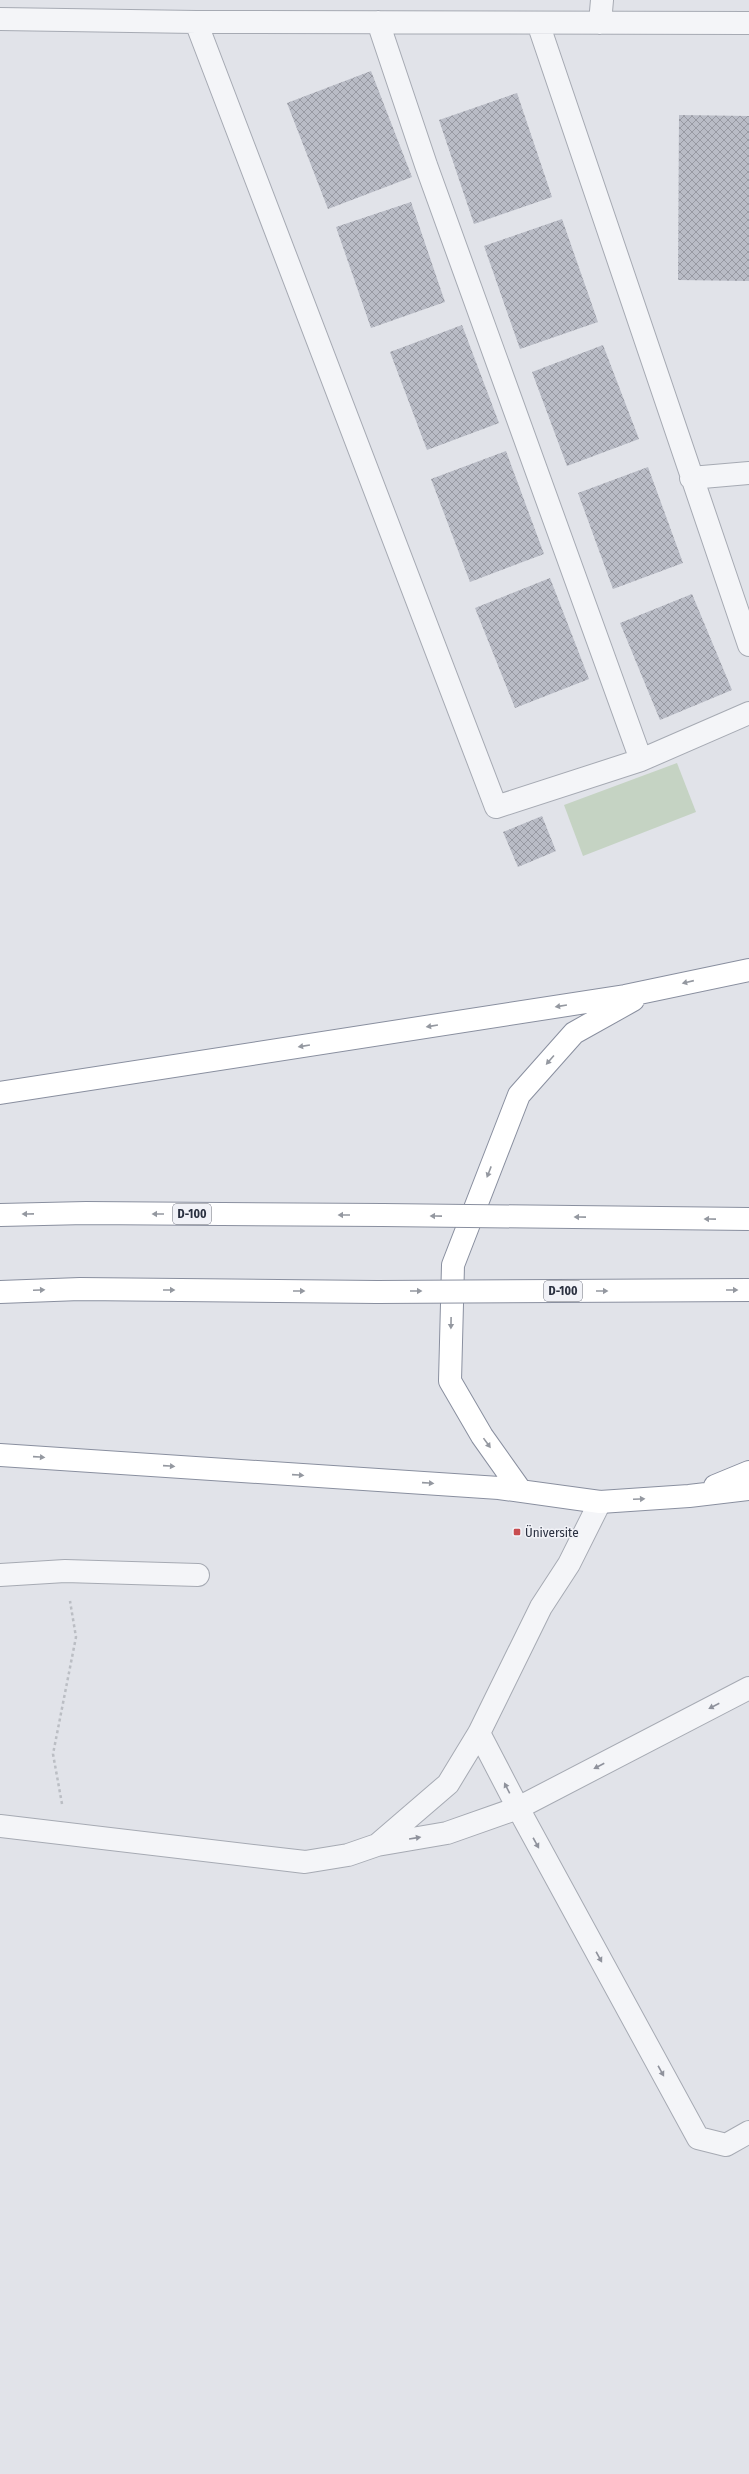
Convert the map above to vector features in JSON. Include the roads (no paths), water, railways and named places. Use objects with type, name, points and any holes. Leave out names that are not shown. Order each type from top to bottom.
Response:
[{"type":"highway","points":[[726,973],[749,959]]},
{"type":"highway","points":[[0,1093],[650,990],[726,973],[749,970]]},
{"type":"highway","points":[[521,1491],[482,1436],[450,1381],[453,1265],[519,1095],[574,1033],[650,990]]},
{"type":"highway","name":"D-100","points":[[0,1215],[86,1213],[749,1219]]},
{"type":"highway","name":"D-100","points":[[0,1292],[80,1289],[377,1292],[749,1290]]},
{"type":"highway","points":[[0,1455],[521,1491],[600,1502],[689,1496],[749,1489]]},
{"type":"highway","points":[[689,1496],[749,1472]]},
{"type":"street","points":[[600,23],[602,0]]},
{"type":"street","points":[[0,19],[196,22],[749,23]]},
{"type":"street","points":[[196,22],[496,807],[641,760],[749,713]]},
{"type":"street","points":[[378,22],[426,165],[641,760]]},
{"type":"street","points":[[538,23],[691,478],[749,645]]},
{"type":"street","points":[[691,478],[749,473]]},
{"type":"street","points":[[377,1845],[448,1784],[479,1733],[541,1607],[569,1564],[600,1502]]},
{"type":"street","points":[[0,1575],[65,1572],[198,1575]]},
{"type":"street","points":[[0,1826],[305,1862],[348,1855],[377,1845],[447,1833],[518,1808],[749,1688]]},
{"type":"street","points":[[479,1733],[518,1808],[698,2138],[726,2145],[749,2132]]},
{"type":"place","name":"Üniversite","points":[[517,1532]]}]
